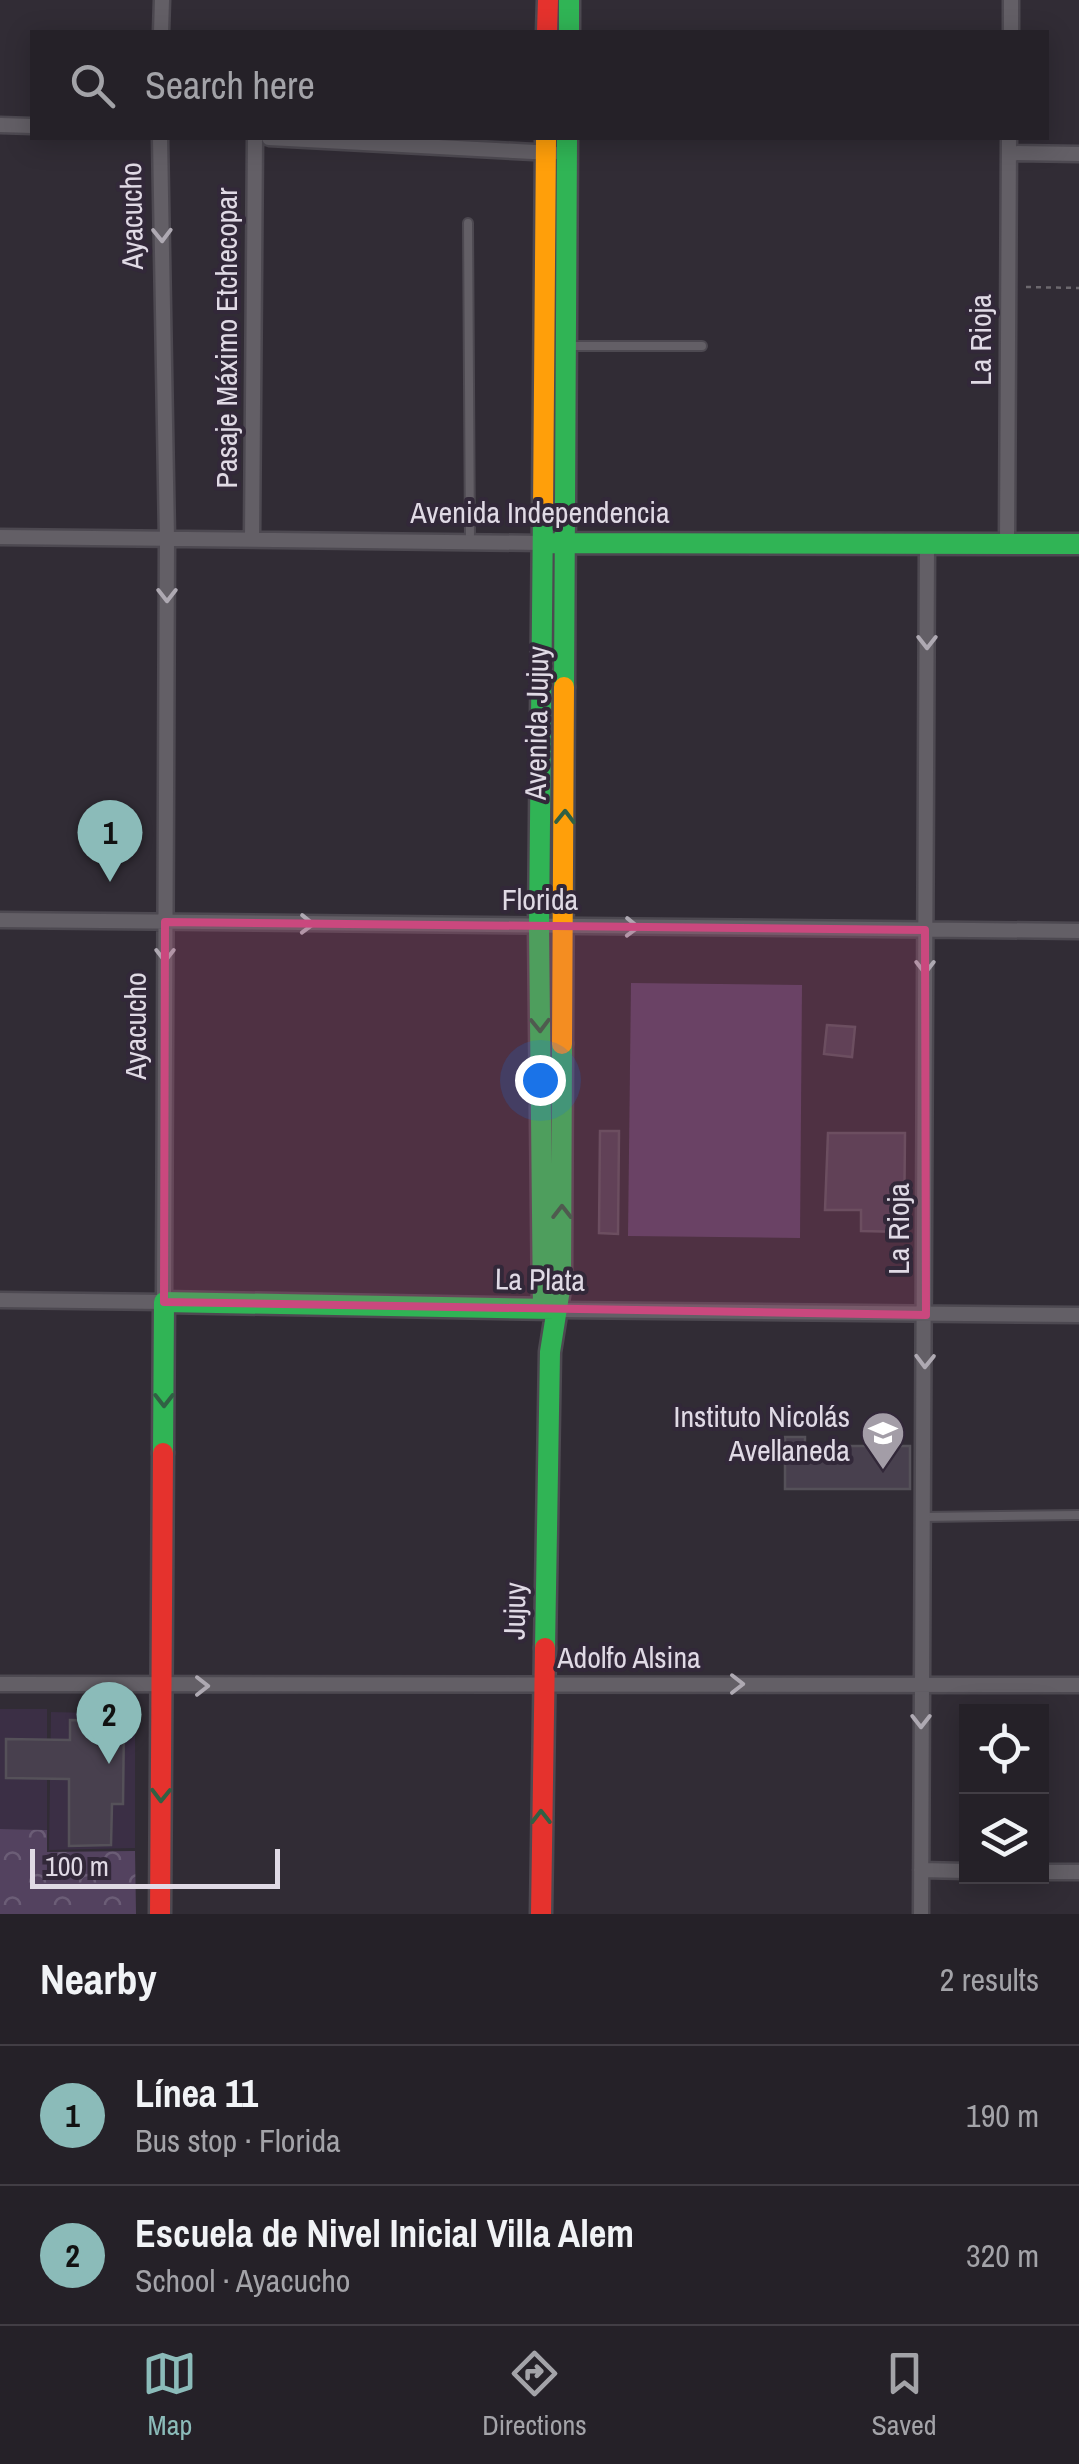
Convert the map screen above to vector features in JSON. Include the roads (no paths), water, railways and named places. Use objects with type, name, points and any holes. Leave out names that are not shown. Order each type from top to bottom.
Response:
[{"type":"main road","points":[[547,30],[548,0]]},
{"type":"main road","points":[[569,0],[569,30]]},
{"type":"main road","name":"Avenida Jujuy","points":[[550,1309],[562,1284],[567,542],[567,346],[557,145]]},
{"type":"main road","name":"Avenida Jujuy","points":[[550,1309],[539,926],[542,543],[557,145]]},
{"type":"main road","name":"Avenida Independencia","points":[[542,543],[1079,544]]},
{"type":"main road","name":"La Plata","points":[[164,1302],[550,1309]]},
{"type":"main road","name":"Ayacucho","points":[[160,1914],[164,1302]]},
{"type":"main road","name":"Jujuy","points":[[541,1914],[550,1309]]},
{"type":"street","points":[[161,30],[162,0]]},
{"type":"street","points":[[1011,0],[1011,30]]},
{"type":"street","points":[[0,125],[30,126]]},
{"type":"street","name":"Ayacucho","points":[[160,140],[167,538],[164,1302]]},
{"type":"street","name":"Pasaje Máximo Etchecopar","points":[[252,539],[255,140]]},
{"type":"street","points":[[352,140],[557,145]]},
{"type":"street","points":[[1009,145],[1079,154]]},
{"type":"street","name":"La Rioja","points":[[1007,543],[1009,145]]},
{"type":"street","name":"Avenida Independencia","points":[[0,537],[542,543]]},
{"type":"street","name":"La Rioja","points":[[921,1914],[928,544]]},
{"type":"street","name":"Florida","points":[[0,920],[1079,932]]},
{"type":"street","name":"La Plata","points":[[0,1300],[164,1302]]},
{"type":"street","name":"La Plata","points":[[550,1309],[1079,1316]]},
{"type":"street","name":"Adolfo Alsina","points":[[0,1684],[1079,1684]]},
{"type":"street","points":[[921,1870],[959,1871]]},
{"type":"street","points":[[1049,1872],[1079,1872]]},
{"type":"lane","points":[[468,223],[470,542]]},
{"type":"lane","points":[[567,346],[702,346]]},
{"type":"lane","points":[[924,1517],[1079,1515]]},
{"type":"place","name":"Línea 11","points":[[110,882]]},
{"type":"place","name":"Instituto Nicolás Avellaneda","points":[[883,1471]]},
{"type":"place","name":"Escuela de Nivel Inicial Villa Alem","points":[[109,1764]]}]
